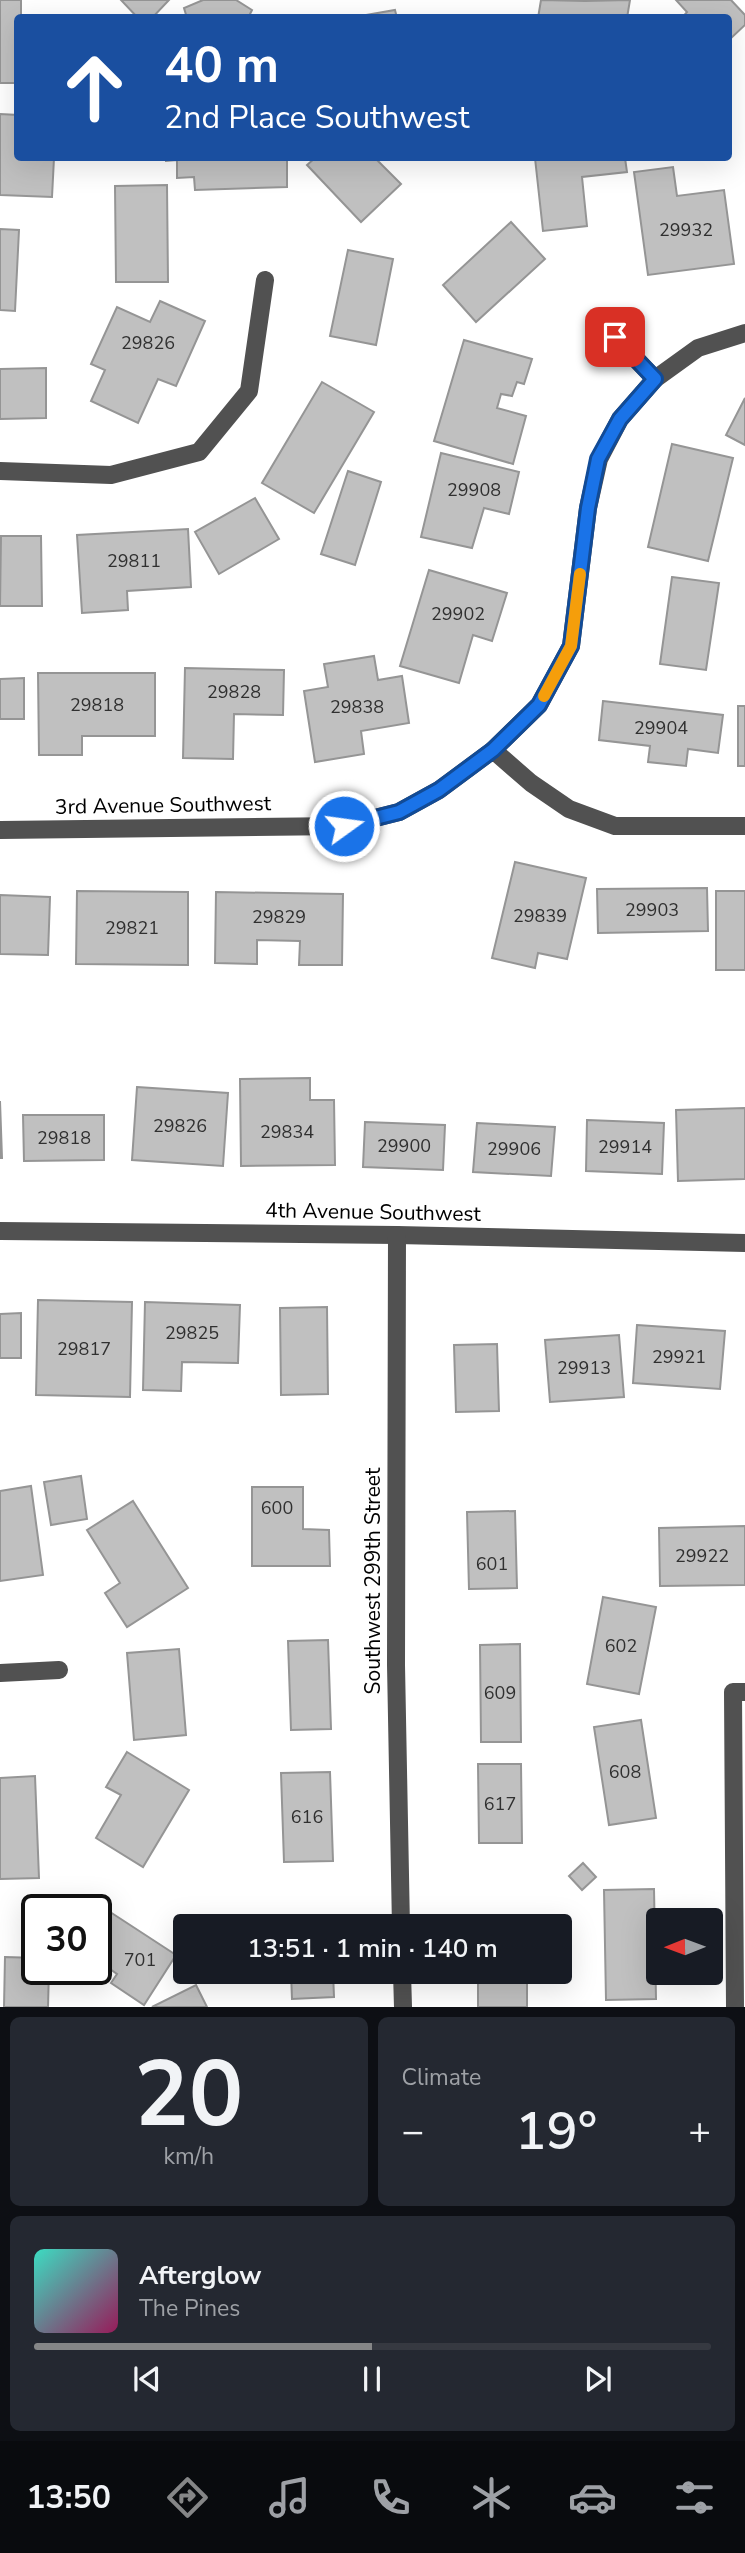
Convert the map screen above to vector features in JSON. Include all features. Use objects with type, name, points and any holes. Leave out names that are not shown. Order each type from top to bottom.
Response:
[{"type":"street","points":[[0,471],[111,475],[199,452],[249,391],[265,280]]},
{"type":"street","name":"3rd Avenue Southwest","points":[[0,830],[344,826],[399,812],[439,790],[493,750],[539,705],[571,646],[588,508],[598,459],[620,419],[655,379],[698,348],[745,333]]},
{"type":"street","points":[[615,337],[655,379]]},
{"type":"street","points":[[493,750],[531,783],[569,809],[615,826],[745,827]]},
{"type":"street","name":"4th Avenue Southwest","points":[[0,1231],[397,1235],[745,1243]]},
{"type":"street","name":"Southwest 299th Street","points":[[397,1235],[396,1665],[401,1914]]},
{"type":"street","points":[[0,1673],[59,1670]]},
{"type":"street","points":[[735,2007],[739,1692]]},
{"type":"street","points":[[402,1984],[402,2007]]},
{"type":"building","points":[[0,0],[21,0],[21,14],[14,14],[14,83],[0,83]]},
{"type":"building","points":[[121,0],[169,0],[156,14],[134,14]]},
{"type":"building","points":[[203,0],[236,0],[252,10],[250,14],[186,14],[184,8]]},
{"type":"building","points":[[541,0],[630,0],[628,14],[539,14]]},
{"type":"building","points":[[676,0],[731,0],[745,15],[745,25],[732,37],[732,14],[685,14],[687,12]]},
{"type":"building","points":[[395,10],[396,14],[372,14]]},
{"type":"building","points":[[0,114],[14,115],[14,161],[54,161],[52,197],[0,195]]},
{"type":"building","points":[[177,161],[287,161],[287,187],[195,190],[194,177],[177,178]]},
{"type":"building","points":[[312,161],[378,161],[401,184],[361,222],[307,165]]},
{"type":"building","points":[[535,161],[625,161],[627,172],[582,177],[587,226],[543,231]]},
{"type":"building","points":[[673,167],[677,196],[724,190],[734,264],[648,275],[634,172]]},
{"type":"building","points":[[167,185],[168,282],[116,282],[115,186]]},
{"type":"building","points":[[511,222],[545,259],[476,322],[443,285]]},
{"type":"building","points":[[0,229],[19,230],[15,311],[0,310]]},
{"type":"building","points":[[348,250],[393,259],[376,345],[330,336]]},
{"type":"building","points":[[160,301],[205,321],[176,386],[158,379],[138,423],[91,401],[105,370],[91,364],[117,307],[150,322]]},
{"type":"building","points":[[464,340],[532,359],[524,384],[517,382],[512,396],[501,394],[497,408],[526,416],[513,464],[434,441]]},
{"type":"building","points":[[46,368],[46,418],[0,419],[0,369]]},
{"type":"building","points":[[322,382],[374,412],[314,513],[262,483]]},
{"type":"building","points":[[745,398],[745,445],[726,435]]},
{"type":"building","points":[[672,444],[733,458],[708,561],[648,547]]},
{"type":"building","points":[[441,453],[519,472],[509,514],[484,508],[472,548],[421,537]]},
{"type":"building","points":[[348,471],[381,482],[355,565],[321,554]]},
{"type":"building","points":[[255,498],[279,539],[219,574],[195,532]]},
{"type":"building","points":[[188,529],[191,587],[127,591],[128,610],[82,613],[77,535]]},
{"type":"building","points":[[1,536],[41,536],[42,606],[0,606]]},
{"type":"building","points":[[429,570],[507,593],[492,641],[473,635],[459,683],[400,666]]},
{"type":"building","points":[[672,577],[719,583],[706,670],[660,664]]},
{"type":"building","points":[[374,656],[378,680],[402,676],[409,723],[361,731],[364,754],[315,762],[304,691],[328,687],[324,664]]},
{"type":"building","points":[[185,668],[284,670],[283,715],[234,714],[233,759],[183,758]]},
{"type":"building","points":[[38,673],[155,673],[155,736],[82,736],[82,755],[39,755]]},
{"type":"building","points":[[24,678],[24,719],[0,719],[0,679]]},
{"type":"building","points":[[603,701],[723,715],[718,753],[688,749],[686,766],[648,762],[650,746],[599,740]]},
{"type":"building","points":[[738,706],[745,706],[745,766],[738,766]]},
{"type":"building","points":[[515,862],[586,878],[567,959],[538,953],[535,968],[492,958]]},
{"type":"building","points":[[707,888],[708,931],[598,933],[597,889]]},
{"type":"building","points":[[77,891],[188,892],[188,965],[76,964]]},
{"type":"building","points":[[716,891],[745,891],[745,970],[716,970]]},
{"type":"building","points":[[216,892],[343,894],[342,965],[299,965],[300,941],[257,940],[257,964],[215,963]]},
{"type":"building","points":[[0,895],[50,897],[48,955],[0,954]]},
{"type":"building","points":[[310,1078],[310,1100],[334,1100],[335,1165],[241,1166],[240,1079]]},
{"type":"building","points":[[137,1087],[228,1093],[223,1166],[132,1160]]},
{"type":"building","points":[[0,1101],[2,1158],[0,1158]]},
{"type":"building","points":[[745,1108],[745,1179],[678,1181],[676,1110]]},
{"type":"building","points":[[23,1115],[104,1115],[104,1160],[24,1161]]},
{"type":"building","points":[[587,1120],[664,1123],[662,1174],[586,1171]]},
{"type":"building","points":[[365,1122],[445,1125],[443,1170],[363,1167]]},
{"type":"building","points":[[477,1123],[555,1127],[551,1176],[473,1172]]},
{"type":"building","points":[[38,1300],[132,1302],[130,1397],[36,1395]]},
{"type":"building","points":[[145,1302],[240,1305],[238,1363],[182,1362],[181,1391],[143,1390]]},
{"type":"building","points":[[327,1307],[328,1394],[281,1395],[280,1308]]},
{"type":"building","points":[[21,1313],[21,1358],[0,1358],[0,1314]]},
{"type":"building","points":[[637,1325],[725,1331],[720,1389],[633,1383]]},
{"type":"building","points":[[619,1335],[624,1397],[550,1402],[545,1340]]},
{"type":"building","points":[[497,1344],[499,1411],[456,1412],[454,1345]]},
{"type":"building","points":[[81,1476],[87,1519],[51,1525],[44,1482]]},
{"type":"building","points":[[31,1486],[43,1575],[0,1581],[0,1491]]},
{"type":"building","points":[[252,1487],[303,1487],[303,1529],[329,1530],[330,1566],[252,1566]]},
{"type":"building","points":[[133,1501],[188,1588],[127,1627],[105,1593],[120,1583],[87,1530]]},
{"type":"building","points":[[515,1511],[517,1588],[469,1589],[467,1512]]},
{"type":"building","points":[[745,1526],[745,1585],[660,1586],[659,1528]]},
{"type":"building","points":[[603,1597],[656,1607],[639,1694],[587,1684]]},
{"type":"building","points":[[328,1640],[331,1729],[291,1730],[288,1641]]},
{"type":"building","points":[[520,1644],[521,1742],[481,1742],[480,1645]]},
{"type":"building","points":[[179,1649],[186,1735],[134,1740],[127,1653]]},
{"type":"building","points":[[641,1720],[656,1818],[609,1825],[594,1727]]},
{"type":"building","points":[[127,1752],[189,1790],[143,1867],[96,1838],[121,1795],[106,1787]]},
{"type":"building","points":[[478,1764],[521,1764],[522,1843],[479,1843]]},
{"type":"building","points":[[330,1772],[333,1861],[284,1862],[281,1773]]},
{"type":"building","points":[[35,1776],[39,1878],[0,1879],[0,1778]]},
{"type":"building","points":[[583,1863],[596,1877],[582,1890],[569,1876]]},
{"type":"building","points":[[654,1889],[654,1908],[646,1908],[646,1985],[656,1985],[656,1999],[606,2000],[604,1890]]},
{"type":"building","points":[[112,1913],[173,1953],[173,1960],[144,2005],[112,1984],[117,1974],[112,1970]]},
{"type":"building","points":[[5,1957],[21,1958],[21,1985],[49,1985],[48,2007],[4,2007]]},
{"type":"building","points":[[291,1984],[333,1984],[334,1997],[292,1999]]},
{"type":"building","points":[[478,1984],[527,1984],[527,2007],[478,2007]]},
{"type":"building","points":[[196,1985],[207,2007],[152,2007]]},
{"type":"slow traffic","points":[[544,696],[571,646],[580,574]]},
{"type":"route","points":[[344,826],[399,812],[439,790],[493,750],[539,705],[571,646],[588,508],[598,459],[620,419],[655,379],[615,337]]}]
